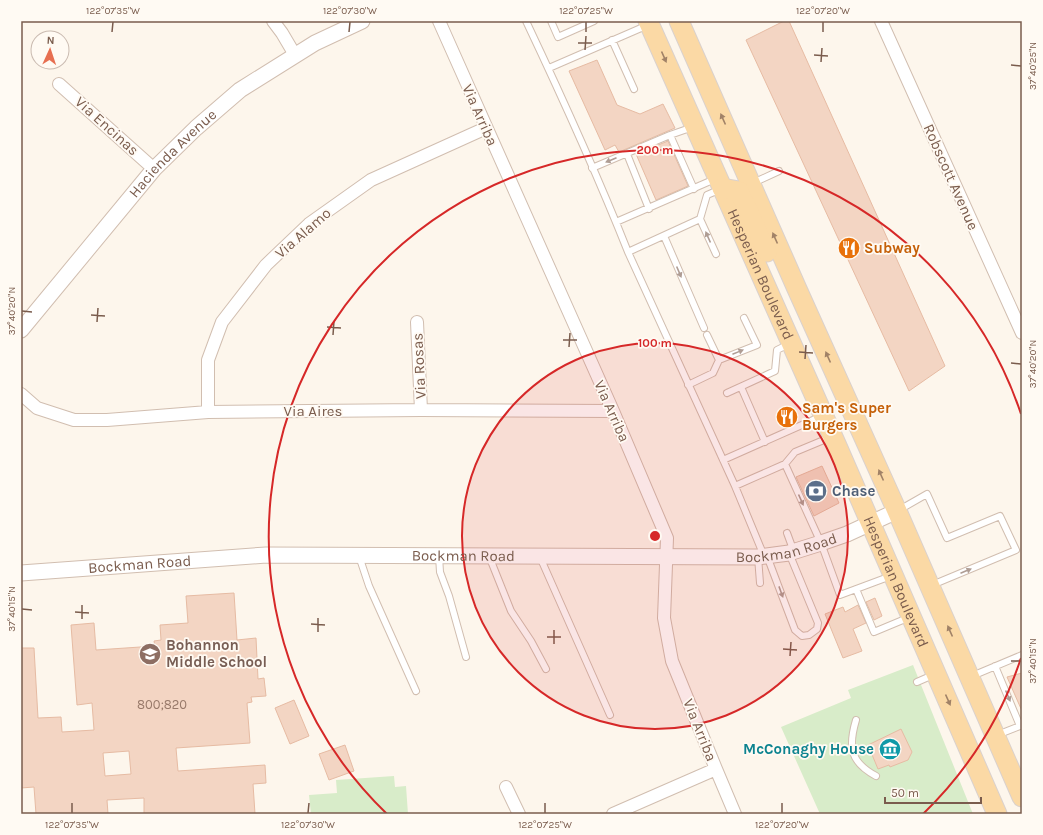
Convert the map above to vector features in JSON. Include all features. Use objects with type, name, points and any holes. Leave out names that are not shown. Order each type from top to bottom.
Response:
[{"type":"main road","name":"Hesperian Boulevard","points":[[679,21],[797,289],[898,511],[995,736],[1015,774],[1022,797]]},
{"type":"main road","name":"Hesperian Boulevard","points":[[649,23],[912,616],[997,814]]},
{"type":"main road","points":[[682,96],[706,120],[730,176],[751,184]]},
{"type":"main road","points":[[720,183],[739,191],[773,264],[797,289]]},
{"type":"main road","points":[[968,745],[986,767],[1015,774]]},
{"type":"street","points":[[272,21],[282,33],[295,55]]},
{"type":"street","name":"Hacienda Avenue","points":[[21,330],[154,169],[196,128],[240,90],[315,43],[362,21]]},
{"type":"street","name":"Via Arriba","points":[[439,21],[613,411],[667,538],[664,618],[672,661],[735,814]]},
{"type":"street","name":"Robscott Avenue","points":[[881,21],[1022,333]]},
{"type":"street","name":"Via Encinas","points":[[60,84],[154,169]]},
{"type":"street","name":"Via Alamo","points":[[208,412],[208,360],[222,322],[266,265],[309,224],[371,180],[486,128]]},
{"type":"street","name":"Via Rosas","points":[[417,322],[421,410]]},
{"type":"street","name":"Via Aires","points":[[21,394],[37,408],[74,420],[107,420],[208,412],[421,410],[613,411]]},
{"type":"street","name":"Bockman Road","points":[[21,572],[241,556],[763,556],[791,552],[821,543],[847,534],[898,511]]},
{"type":"street","points":[[613,814],[716,769]]},
{"type":"street","points":[[506,786],[519,814]]},
{"type":"lane","points":[[526,21],[628,252],[735,486],[795,630],[802,636],[809,635],[817,629],[818,623],[791,552],[787,534]]},
{"type":"lane","points":[[551,21],[558,37],[594,21]]},
{"type":"lane","points":[[548,68],[649,23]]},
{"type":"lane","points":[[612,40],[634,89]]},
{"type":"lane","points":[[592,168],[695,126]]},
{"type":"lane","points":[[670,135],[694,189]]},
{"type":"lane","points":[[626,154],[648,208]]},
{"type":"lane","points":[[751,184],[780,171]]},
{"type":"lane","points":[[616,222],[694,189],[720,183]]},
{"type":"lane","points":[[716,254],[700,219],[707,195],[720,183]]},
{"type":"lane","points":[[628,252],[700,219]]},
{"type":"lane","points":[[664,236],[704,328]]},
{"type":"lane","points":[[688,385],[713,373],[719,360],[757,345],[744,318]]},
{"type":"lane","points":[[707,335],[719,360]]},
{"type":"lane","points":[[728,393],[775,371],[777,350],[791,343]]},
{"type":"lane","points":[[741,387],[765,442]]},
{"type":"lane","points":[[723,460],[823,415]]},
{"type":"lane","points":[[735,486],[785,464],[795,452],[832,436]]},
{"type":"lane","points":[[785,464],[821,543],[840,595],[893,575]]},
{"type":"lane","points":[[898,511],[927,494],[947,538],[1000,516],[1016,550],[930,586]]},
{"type":"lane","points":[[359,556],[369,586],[416,691]]},
{"type":"lane","points":[[439,556],[440,572],[449,596],[466,657]]},
{"type":"lane","points":[[489,556],[511,611],[531,641],[546,669]]},
{"type":"lane","points":[[760,583],[763,556]]},
{"type":"lane","points":[[540,557],[610,715]]},
{"type":"lane","points":[[856,589],[874,632],[912,616]]},
{"type":"lane","points":[[970,677],[1022,655]]},
{"type":"lane","points":[[995,666],[1020,726],[995,736]]},
{"type":"lane","points":[[917,682],[936,673]]},
{"type":"lane","points":[[856,720],[851,741],[852,750],[856,759],[866,770],[876,776]]},
{"type":"green space","points":[[913,665],[973,814],[820,814],[781,727],[851,698],[848,690]]},
{"type":"green space","points":[[394,776],[395,787],[406,786],[408,814],[311,814],[309,795],[337,793],[336,780]]},
{"type":"building","points":[[784,21],[789,21],[945,366],[909,391],[746,40]]},
{"type":"building","points":[[597,60],[617,105],[640,114],[663,104],[675,128],[619,152],[615,145],[605,150],[569,71]]},
{"type":"building","points":[[668,141],[688,186],[656,200],[636,154]]},
{"type":"building","name":"Chase","points":[[822,466],[839,503],[814,516],[796,477]]},
{"type":"building","points":[[234,593],[237,640],[256,638],[258,679],[264,678],[266,696],[251,697],[252,702],[247,703],[250,743],[176,748],[178,771],[265,765],[266,783],[253,784],[255,814],[144,814],[144,798],[107,800],[108,814],[36,814],[34,787],[21,788],[21,648],[34,648],[38,718],[61,717],[62,732],[94,730],[92,703],[77,705],[71,625],[94,623],[96,650],[155,646],[154,641],[161,640],[160,625],[188,623],[186,596]],"holes":[[[129,751],[131,774],[105,776],[103,753]]]},
{"type":"building","points":[[875,598],[882,616],[874,620],[866,602]]},
{"type":"building","points":[[858,605],[866,623],[853,629],[862,651],[843,658],[825,614],[843,607],[845,612]]},
{"type":"building","points":[[1022,673],[1022,711],[1007,677]]},
{"type":"building","points":[[294,700],[309,736],[290,744],[275,708]]},
{"type":"building","name":"McConaghy House","points":[[901,729],[912,752],[908,760],[890,767],[889,765],[878,769],[868,745]]},
{"type":"building","points":[[345,745],[354,771],[329,780],[319,754]]},
{"type":"place","name":"Subway","points":[[849,248]]},
{"type":"place","name":"Sam's Super Burgers","points":[[787,417]]},
{"type":"place","name":"Chase","points":[[816,491]]},
{"type":"place","name":"Bohannon Middle School","points":[[150,654]]},
{"type":"place","name":"McConaghy House","points":[[890,749]]}]
